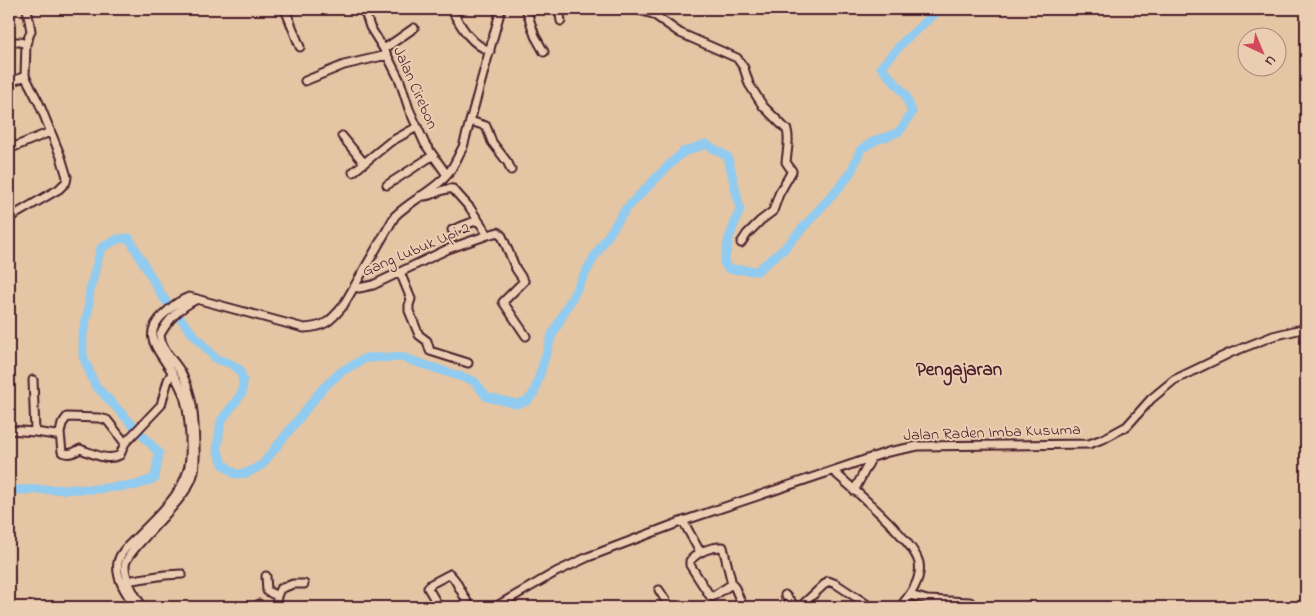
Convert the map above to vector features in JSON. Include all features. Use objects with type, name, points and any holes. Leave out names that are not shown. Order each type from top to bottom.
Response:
[{"type":"street","points":[[9,218],[59,189],[66,182],[64,166],[39,103],[25,76],[26,44],[31,31],[27,9]]},
{"type":"street","points":[[285,9],[300,47]]},
{"type":"street","name":"Jalan Cirebon","points":[[364,9],[370,27],[400,81],[417,127],[432,156],[447,175]]},
{"type":"street","points":[[451,9],[464,32],[490,52]]},
{"type":"street","points":[[143,607],[125,582],[118,568],[118,561],[121,554],[173,498],[185,480],[188,471],[190,443],[186,402],[172,373],[158,353],[152,340],[155,326],[161,316],[176,303],[189,297],[304,328],[316,328],[326,324],[334,317],[354,287],[395,216],[420,195],[438,184],[455,164],[463,147],[501,9]]},
{"type":"street","points":[[526,9],[535,36],[544,52]]},
{"type":"street","points":[[558,9],[561,21]]},
{"type":"street","points":[[635,9],[653,14],[680,33],[737,58],[744,68],[749,84],[763,106],[787,130],[786,162],[792,171],[779,194],[773,211],[753,228],[741,243]]},
{"type":"street","points":[[305,81],[344,65],[385,52],[414,28]]},
{"type":"street","points":[[9,42],[26,44]]},
{"type":"street","points":[[9,83],[25,76]]},
{"type":"street","points":[[470,121],[486,126],[492,142],[511,170]]},
{"type":"street","points":[[353,172],[390,142],[417,127]]},
{"type":"street","points":[[9,148],[50,132]]},
{"type":"street","points":[[342,136],[364,163]]},
{"type":"street","points":[[387,185],[432,156]]},
{"type":"street","points":[[420,195],[423,197],[451,188],[470,208],[488,235],[498,232],[502,236],[516,269],[523,279],[523,282],[503,302],[526,336]]},
{"type":"street","points":[[452,230],[478,220]]},
{"type":"street","name":"Gang Lubuk Upi 2","points":[[354,287],[373,286],[448,249],[488,235]]},
{"type":"street","points":[[400,272],[411,299],[409,311],[419,335],[427,341],[430,351],[468,363]]},
{"type":"street","points":[[136,607],[125,591],[127,558],[170,512],[189,485],[195,467],[194,410],[191,398],[182,374],[160,341],[160,335],[168,321],[179,310],[197,300]]},
{"type":"street","name":"Jalan Raden Imba Kusuma","points":[[496,607],[556,572],[588,557],[682,521],[872,457],[918,446],[1089,444],[1127,426],[1152,399],[1174,380],[1230,352],[1272,336],[1306,328]]},
{"type":"street","points":[[127,440],[111,423],[99,418],[66,417],[60,433],[62,452],[73,454],[82,449],[94,455],[114,457],[120,455],[127,440],[162,405],[168,380],[172,373]]},
{"type":"street","points":[[33,380],[35,432]]},
{"type":"street","points":[[9,430],[56,435],[60,433]]},
{"type":"street","points":[[854,490],[872,457]]},
{"type":"street","points":[[832,471],[898,533],[916,555],[919,570],[917,581],[910,595],[900,607]]},
{"type":"street","points":[[682,521],[700,552]]},
{"type":"street","points":[[732,584],[716,595],[710,596],[690,565],[690,561],[700,552],[719,546],[723,547],[732,584],[743,607]]},
{"type":"street","points":[[125,582],[182,574]]},
{"type":"street","points":[[439,607],[428,588],[431,584],[450,574],[470,607]]},
{"type":"street","points":[[266,576],[267,591],[277,596]]},
{"type":"street","points":[[785,595],[798,607],[828,581],[836,584],[868,606]]},
{"type":"street","points":[[276,607],[280,589],[287,586],[304,584]]},
{"type":"street","points":[[659,590],[670,607]]},
{"type":"street","points":[[910,595],[938,604],[965,603]]},
{"type":"waterway","points":[[9,490],[94,489],[137,485],[155,478],[159,453],[95,385],[83,356],[83,334],[90,290],[101,248],[118,239],[129,238],[162,296],[216,359],[229,363],[240,370],[243,381],[242,393],[221,421],[217,449],[223,464],[235,474],[247,473],[262,465],[323,388],[342,371],[366,358],[401,357],[474,381],[487,397],[516,404],[527,401],[534,393],[552,335],[594,257],[625,210],[666,168],[683,152],[706,144],[728,157],[740,209],[729,238],[724,263],[729,269],[757,271],[784,249],[841,185],[850,174],[861,149],[876,140],[898,132],[903,127],[912,112],[905,94],[881,67],[905,40],[940,9]]},
{"type":"district","name":"Pengajaran","points":[[959,370]]}]
